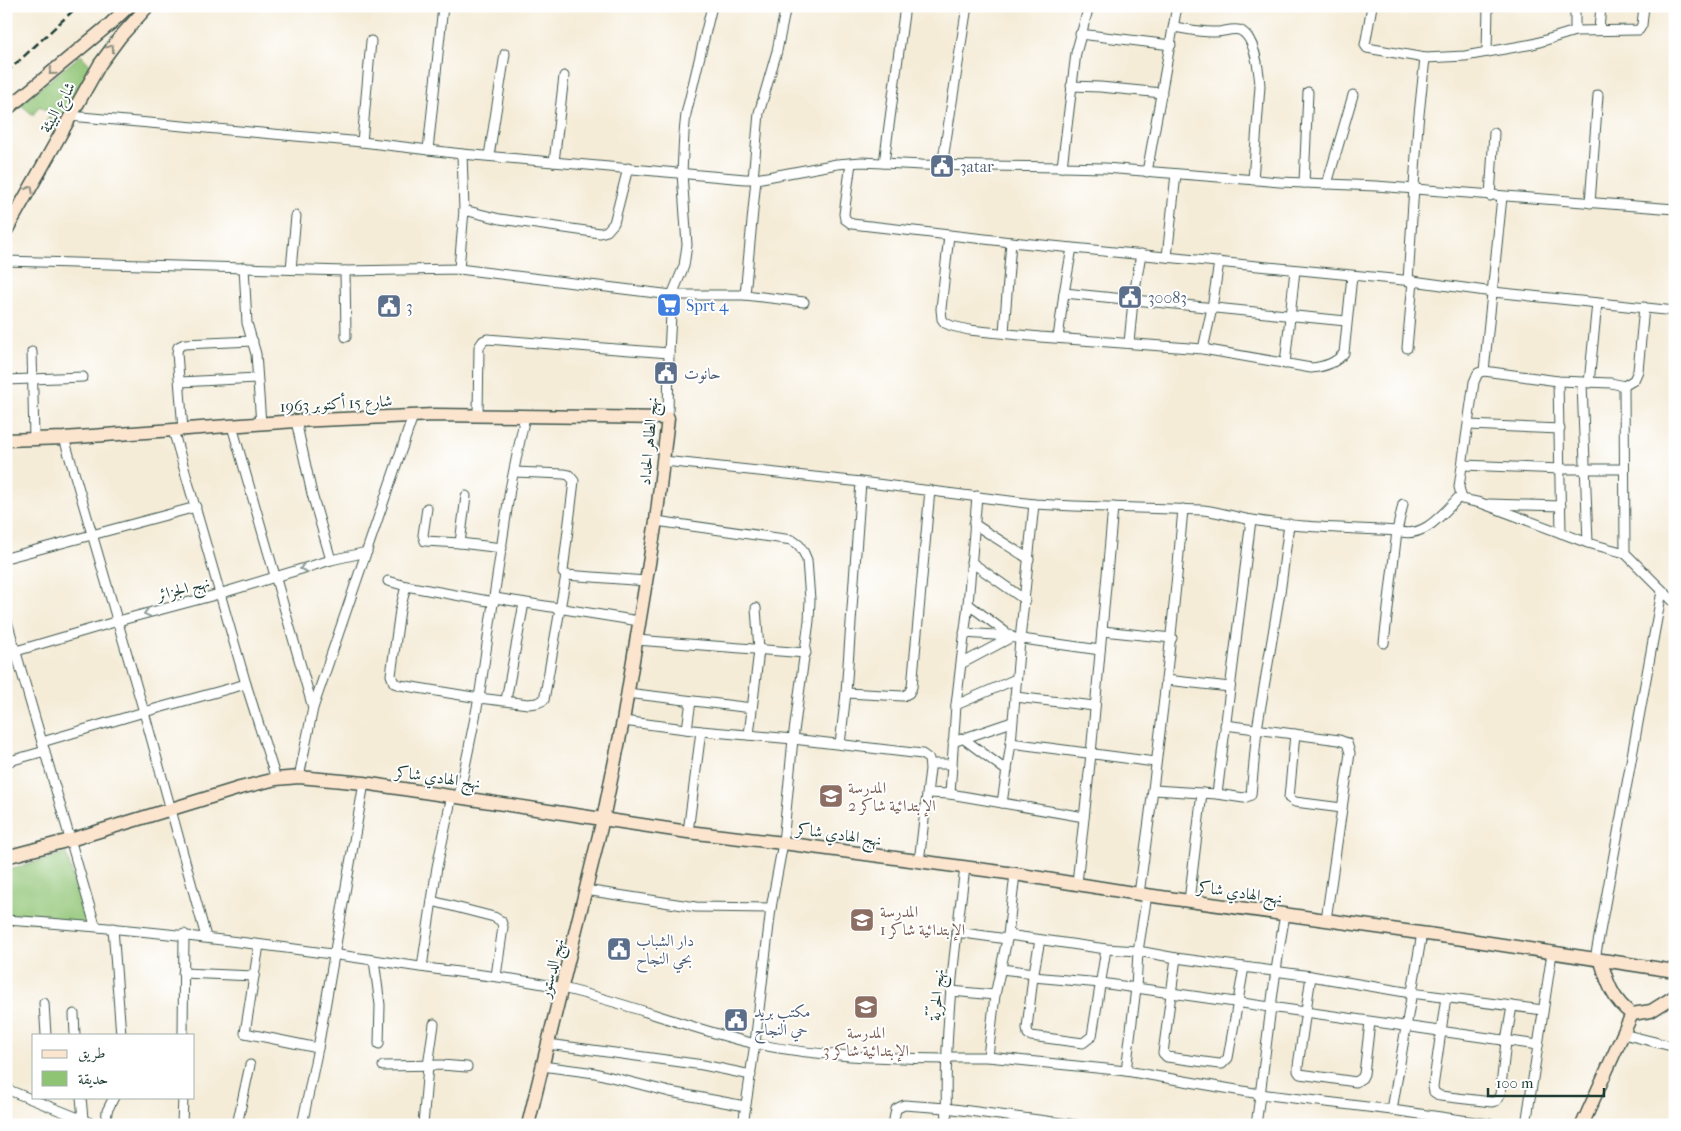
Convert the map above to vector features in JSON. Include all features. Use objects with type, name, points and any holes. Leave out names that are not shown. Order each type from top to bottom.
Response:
[{"type":"street","name":"شارع البيئة","points":[[6,110],[129,6]]},
{"type":"street","name":"شارع البيئة","points":[[6,231],[105,57],[148,6]]},
{"type":"street","points":[[428,150],[444,6]]},
{"type":"street","name":"نهج الطاهر الحداد","points":[[603,819],[623,721],[656,521],[668,418],[672,295],[684,266],[687,245],[682,172],[686,114],[712,6]]},
{"type":"street","points":[[745,295],[759,113],[777,51],[786,6]]},
{"type":"street","points":[[884,162],[906,6]]},
{"type":"street","points":[[942,166],[966,6]]},
{"type":"street","points":[[1062,167],[1071,86],[1080,34],[1088,6]]},
{"type":"street","points":[[1147,172],[1177,6]]},
{"type":"street","points":[[1372,6],[1365,45],[1367,48],[1425,58],[1465,56],[1533,44],[1576,31],[1639,30],[1642,26],[1644,6]]},
{"type":"street","points":[[1488,6],[1488,52]]},
{"type":"street","points":[[1575,6],[1576,31]]},
{"type":"street","points":[[1599,30],[1601,6]]},
{"type":"street","points":[[1174,27],[1213,32],[1240,30],[1252,46],[1259,72],[1260,86],[1252,180]]},
{"type":"street","points":[[1080,34],[1171,45]]},
{"type":"street","points":[[362,142],[371,41]]},
{"type":"street","points":[[489,156],[505,54]]},
{"type":"street","points":[[1407,348],[1421,91],[1425,58]]},
{"type":"street","points":[[554,162],[564,76]]},
{"type":"street","points":[[1071,86],[1162,93]]},
{"type":"street","points":[[1304,183],[1308,92]]},
{"type":"street","points":[[1327,184],[1353,95]]},
{"type":"street","points":[[1590,203],[1598,95]]},
{"type":"street","points":[[70,116],[362,142],[462,154],[754,179],[851,162],[942,166],[1062,167],[1415,189],[1675,209]]},
{"type":"street","points":[[1490,196],[1494,133]]},
{"type":"street","points":[[459,269],[464,210],[462,154]]},
{"type":"street","points":[[851,162],[844,214],[848,222],[881,228],[1411,281],[1493,292],[1675,310]]},
{"type":"street","points":[[464,210],[493,218],[600,233],[606,231],[614,223],[628,168]]},
{"type":"street","points":[[1167,257],[1176,174]]},
{"type":"street","points":[[1484,371],[1502,197]]},
{"type":"street","points":[[291,269],[296,216]]},
{"type":"street","points":[[949,235],[941,309],[942,319],[945,323],[952,326],[969,330],[1203,349],[1311,368],[1325,366],[1341,356],[1345,348],[1346,321],[1352,276]]},
{"type":"street","points":[[1004,332],[1012,242]]},
{"type":"street","points":[[1058,338],[1072,248]]},
{"type":"street","points":[[1129,343],[1133,301],[1141,254]]},
{"type":"street","points":[[6,260],[345,271],[459,269],[672,295],[745,295],[804,302]]},
{"type":"street","points":[[1203,349],[1219,262]]},
{"type":"street","points":[[244,267],[247,323],[256,354],[261,424]]},
{"type":"street","points":[[1285,364],[1295,270]]},
{"type":"street","points":[[345,271],[346,337]]},
{"type":"street","points":[[1064,294],[1346,321]]},
{"type":"street","points":[[1588,543],[1585,469],[1586,383],[1597,303]]},
{"type":"street","points":[[1561,506],[1481,503],[1464,500],[1460,496],[1459,487],[1476,376],[1484,371],[1558,381],[1611,383],[1624,386],[1634,380],[1638,371],[1644,307]]},
{"type":"street","points":[[478,415],[479,347],[487,339],[669,353]]},
{"type":"street","points":[[253,342],[181,345],[178,347],[180,382],[178,430],[196,507],[220,594],[276,779]]},
{"type":"street","points":[[32,352],[34,439]]},
{"type":"street","points":[[6,380],[83,377]]},
{"type":"street","points":[[180,382],[257,378]]},
{"type":"street","points":[[1558,381],[1562,533]]},
{"type":"street","points":[[1624,386],[1625,553]]},
{"type":"street","name":"شارع 15 أكتوبر 1963","points":[[6,440],[64,438],[296,421],[413,416],[478,415],[668,418]]},
{"type":"street","points":[[299,777],[313,708],[413,416]]},
{"type":"street","points":[[422,967],[432,902],[479,698],[514,472],[525,416]]},
{"type":"street","points":[[296,421],[312,494],[331,560]]},
{"type":"street","points":[[1469,425],[1560,430]]},
{"type":"street","points":[[232,426],[313,708]]},
{"type":"street","points":[[64,438],[172,808],[206,937]]},
{"type":"street","points":[[664,461],[930,490],[1034,504],[1183,509],[1218,512],[1250,520],[1397,531],[1410,534],[1424,529],[1460,496]]},
{"type":"street","points":[[1463,465],[1561,469],[1624,469]]},
{"type":"street","points":[[406,586],[400,610],[391,675],[392,680],[400,685],[479,698],[533,704],[544,700],[566,575],[563,573],[563,570],[574,486],[572,478],[564,474],[514,472]]},
{"type":"street","points":[[840,744],[846,693],[861,482]]},
{"type":"street","points":[[846,693],[903,696],[909,693],[912,687],[930,490]]},
{"type":"street","points":[[460,543],[466,496]]},
{"type":"street","points":[[950,794],[956,705],[968,604],[977,496]]},
{"type":"street","points":[[1481,503],[1588,543],[1625,553],[1675,603]]},
{"type":"street","points":[[1002,803],[1011,744],[1016,679],[1015,638],[1025,600],[1034,504]]},
{"type":"street","points":[[1384,643],[1397,531],[1403,504]]},
{"type":"street","points":[[6,558],[196,507]]},
{"type":"street","points":[[1077,883],[1091,754],[1113,507]]},
{"type":"street","points":[[427,508],[424,540],[428,542],[460,543],[502,548]]},
{"type":"street","points":[[1126,1072],[1136,988],[1155,762],[1172,638],[1183,509]]},
{"type":"street","points":[[1217,794],[1250,520]]},
{"type":"street","points":[[656,521],[792,540],[799,545],[804,553],[809,575],[810,607],[806,653],[793,739],[783,843],[771,908],[755,1044],[743,1125]]},
{"type":"street","points":[[974,524],[1028,559]]},
{"type":"street","points":[[1154,790],[1217,794],[1244,798],[1251,795],[1257,729],[1281,586],[1289,524]]},
{"type":"street","name":"نهج الجزائر","points":[[6,654],[118,621],[220,594],[331,560],[367,552]]},
{"type":"street","points":[[971,562],[1025,600]]},
{"type":"street","points":[[566,575],[646,581]]},
{"type":"street","points":[[388,581],[406,586],[639,621]]},
{"type":"street","points":[[1662,591],[1598,960],[1612,992],[1623,1008],[1632,1014],[1651,1011],[1675,996]]},
{"type":"street","points":[[506,700],[524,603]]},
{"type":"street","points":[[968,604],[1015,638]]},
{"type":"street","points":[[749,735],[759,650],[756,608]]},
{"type":"street","points":[[6,618],[95,926]]},
{"type":"street","points":[[1102,631],[1172,638]]},
{"type":"street","points":[[964,633],[994,635],[1100,650]]},
{"type":"street","points":[[961,664],[1015,638]]},
{"type":"street","points":[[636,640],[806,653]]},
{"type":"street","points":[[956,705],[1016,679]]},
{"type":"street","points":[[1166,680],[1230,687]]},
{"type":"street","points":[[42,742],[246,684]]},
{"type":"street","points":[[627,693],[752,708]]},
{"type":"street","points":[[1014,697],[1095,706]]},
{"type":"street","points":[[687,729],[691,701]]},
{"type":"street","points":[[623,721],[701,731],[916,752],[926,756],[930,764],[919,862]]},
{"type":"street","points":[[954,742],[1012,722]]},
{"type":"street","points":[[1225,725],[1339,740],[1347,743],[1350,753],[1326,920]]},
{"type":"street","points":[[688,832],[701,731]]},
{"type":"street","points":[[1295,734],[1290,798],[1295,802],[1342,808]]},
{"type":"street","points":[[964,739],[1007,771]]},
{"type":"street","points":[[1011,744],[1155,762]]},
{"type":"street","points":[[6,762],[45,751]]},
{"type":"street","points":[[930,764],[952,764]]},
{"type":"street","name":"نهج الهادي شاكر","points":[[6,857],[276,779],[299,777],[364,783],[688,832],[1015,874],[1143,895],[1422,933],[1675,971]]},
{"type":"street","points":[[302,1125],[335,955],[364,783]]},
{"type":"street","points":[[928,793],[950,794],[1084,817]]},
{"type":"street","points":[[1190,901],[1202,793]]},
{"type":"street","name":"نهج الدستور","points":[[528,1125],[603,819]]},
{"type":"street","name":"نهج الحرّيّة","points":[[947,1125],[946,1059],[956,932],[965,868]]},
{"type":"street","points":[[988,1057],[1015,874]]},
{"type":"street","points":[[585,890],[696,907],[771,908]]},
{"type":"street","points":[[432,902],[494,917],[500,921],[503,926],[496,976]]},
{"type":"street","points":[[1256,1125],[1272,1008],[1275,971],[1285,914]]},
{"type":"street","points":[[6,920],[184,934],[496,976],[562,988],[755,1044],[816,1054],[866,1058],[946,1059],[952,1057],[988,1057],[1126,1072],[1260,1094],[1496,1125]]},
{"type":"street","points":[[113,928],[121,1034]]},
{"type":"street","points":[[956,932],[1138,951],[1411,993],[1543,1010]]},
{"type":"street","points":[[1392,1110],[1422,933]]},
{"type":"street","points":[[183,1034],[184,934]]},
{"type":"street","points":[[1040,940],[1027,1028],[1028,1034],[1031,1036],[1083,1043],[1092,1036],[1106,949]]},
{"type":"street","points":[[259,945],[245,1032],[318,1048]]},
{"type":"street","points":[[1526,1125],[1552,953]]},
{"type":"street","points":[[1176,958],[1163,1053],[1167,1057],[1219,1064],[1226,1061],[1230,1054],[1244,967]]},
{"type":"street","points":[[374,960],[380,1006],[379,1044]]},
{"type":"street","points":[[1000,969],[1538,1046]]},
{"type":"street","points":[[183,973],[254,976]]},
{"type":"street","points":[[1310,976],[1298,1066],[1298,1071],[1303,1075],[1359,1081],[1364,1074],[1370,1022]]},
{"type":"street","points":[[952,991],[996,995]]},
{"type":"street","points":[[1446,997],[1433,1087],[1434,1092],[1440,1096],[1496,1101],[1500,1095],[1512,1006]]},
{"type":"street","points":[[44,1004],[46,1034]]},
{"type":"street","points":[[74,1014],[75,1034]]},
{"type":"street","points":[[1582,1125],[1632,1014]]},
{"type":"street","points":[[424,1125],[428,1066],[434,1024]]},
{"type":"street","points":[[1624,1034],[1675,1047]]},
{"type":"street","points":[[548,1044],[703,1065],[751,1075]]},
{"type":"street","points":[[383,1066],[441,1065],[468,1067]]},
{"type":"street","points":[[237,1125],[250,1066]]},
{"type":"street","points":[[542,1066],[595,1073],[670,1092],[745,1106]]},
{"type":"street","points":[[6,1089],[32,1096]]},
{"type":"street","points":[[81,1098],[83,1119]]},
{"type":"street","points":[[106,1125],[107,1111],[114,1098]]},
{"type":"street","points":[[182,1125],[183,1098]]},
{"type":"street","points":[[50,1101],[96,1125]]},
{"type":"street","points":[[893,1125],[896,1109],[900,1105],[946,1108],[1077,1125]]},
{"type":"green space","points":[[81,55],[91,66],[61,118],[55,114],[49,124],[46,122],[51,113],[39,106],[33,115],[20,104]]},
{"type":"green space","points":[[66,853],[88,927],[6,919],[6,871]]},
{"type":"railway","points":[[6,73],[78,6]]},
{"type":"place","name":"3atar","points":[[942,166]]},
{"type":"place","name":"30083","points":[[1130,297]]},
{"type":"place","name":"Sprt 4","points":[[669,305]]},
{"type":"place","name":"3","points":[[389,306]]},
{"type":"place","name":"حانوت","points":[[666,373]]},
{"type":"place","name":"المدرسة الإبتدائية شاكر 2","points":[[831,796]]},
{"type":"place","name":"المدرسة الإبتدائية شاكر 1","points":[[862,920]]},
{"type":"place","name":"دار الشباب بحي النجاح","points":[[619,949]]},
{"type":"place","name":"المدرسة الإبتدائية شاكر 3","points":[[866,1007]]},
{"type":"place","name":"مكتب بريد حي النجاح","points":[[736,1020]]}]
